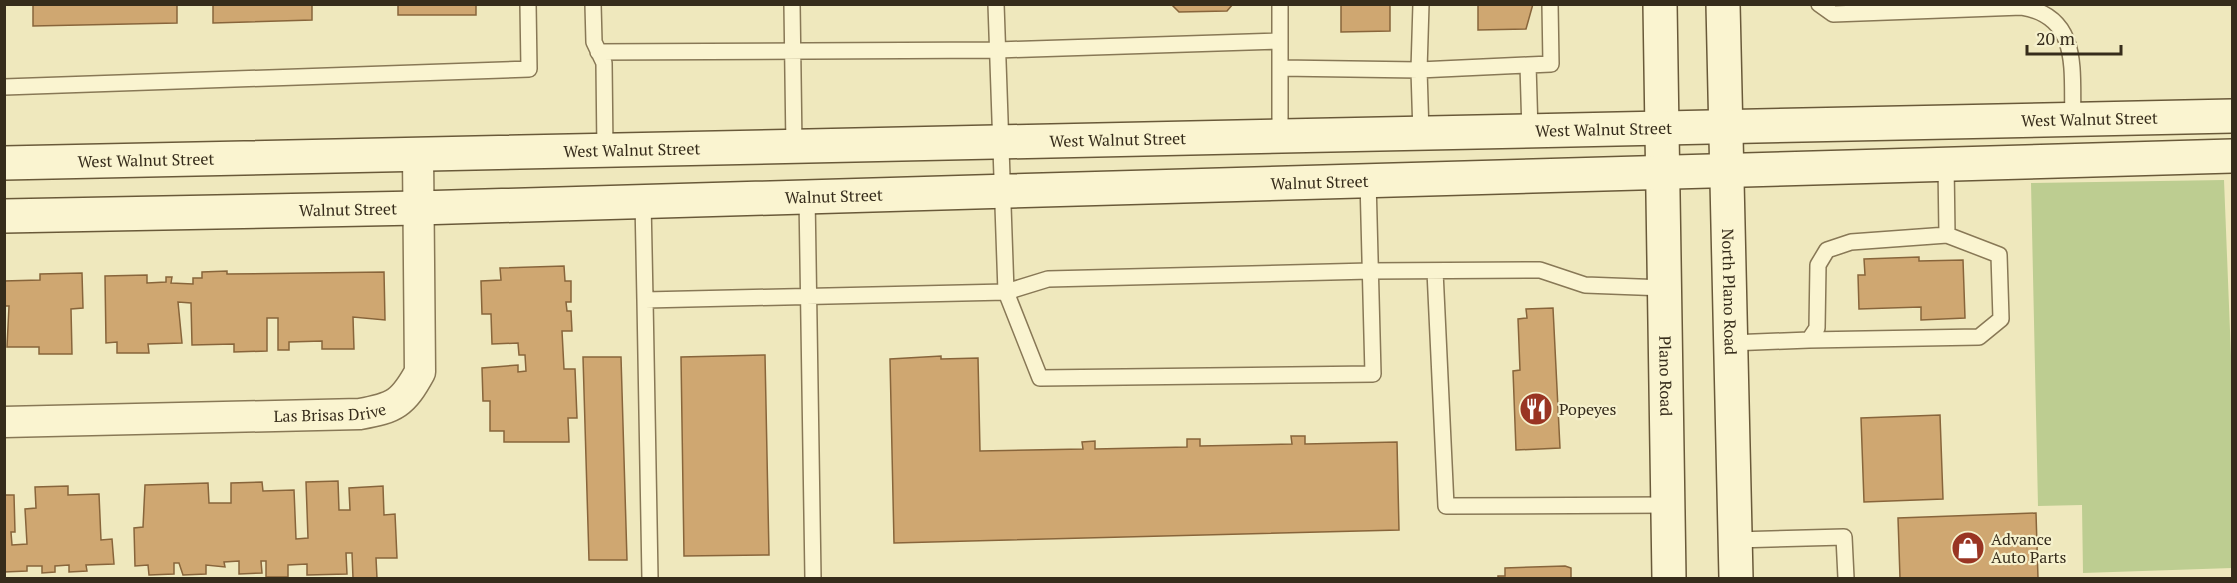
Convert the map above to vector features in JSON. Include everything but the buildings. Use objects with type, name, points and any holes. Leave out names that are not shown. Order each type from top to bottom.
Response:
[{"type":"main road","points":[[1660,4],[1663,172],[2232,156]]},
{"type":"main road","name":"North Plano Road","points":[[1723,4],[1724,128],[1736,579]]},
{"type":"main road","name":"West Walnut Street","points":[[4,163],[2232,117]]},
{"type":"main road","name":"Walnut Street","points":[[4,216],[418,208],[1663,172]]},
{"type":"main road","name":"Plano Road","points":[[1663,172],[1669,579]]},
{"type":"street","name":"Las Brisas Drive","points":[[4,422],[360,414],[383,410],[407,395],[420,372],[418,155]]},
{"type":"lane","points":[[4,87],[529,69],[528,4]]},
{"type":"lane","points":[[593,4],[594,42],[604,63],[605,151]]},
{"type":"lane","points":[[792,4],[794,147]]},
{"type":"lane","points":[[996,4],[1006,292],[1040,378],[1373,374],[1368,180]]},
{"type":"lane","points":[[1280,4],[1280,137]]},
{"type":"lane","points":[[1420,4],[1421,134]]},
{"type":"lane","points":[[1280,68],[1419,70],[1551,64],[1550,4]]},
{"type":"lane","points":[[1819,4],[1833,14],[2022,7],[2037,9],[2059,25],[2067,36],[2070,50],[2073,120]]},
{"type":"lane","points":[[598,52],[998,50],[1280,42]]},
{"type":"lane","points":[[1528,65],[1530,132]]},
{"type":"lane","points":[[1946,164],[1947,235]]},
{"type":"lane","points":[[807,196],[813,579]]},
{"type":"lane","points":[[643,201],[650,579]]},
{"type":"lane","points":[[1730,343],[1979,338],[2001,320],[1999,255],[1947,235],[1851,242],[1827,250],[1818,265],[1817,328],[1809,340]]},
{"type":"lane","points":[[645,300],[1006,292],[1048,279],[1370,271],[1540,270],[1585,285],[1665,288]]},
{"type":"lane","points":[[1435,271],[1446,506],[1668,505]]},
{"type":"lane","points":[[1735,540],[1844,537],[1846,579]]},
{"type":"green space","points":[[2224,180],[2232,381],[2232,568],[2083,573],[2082,505],[2038,506],[2031,183]]},
{"type":"place","name":"Popeyes","points":[[1536,409]]},
{"type":"place","name":"Advance Auto Parts","points":[[1968,548]]}]
